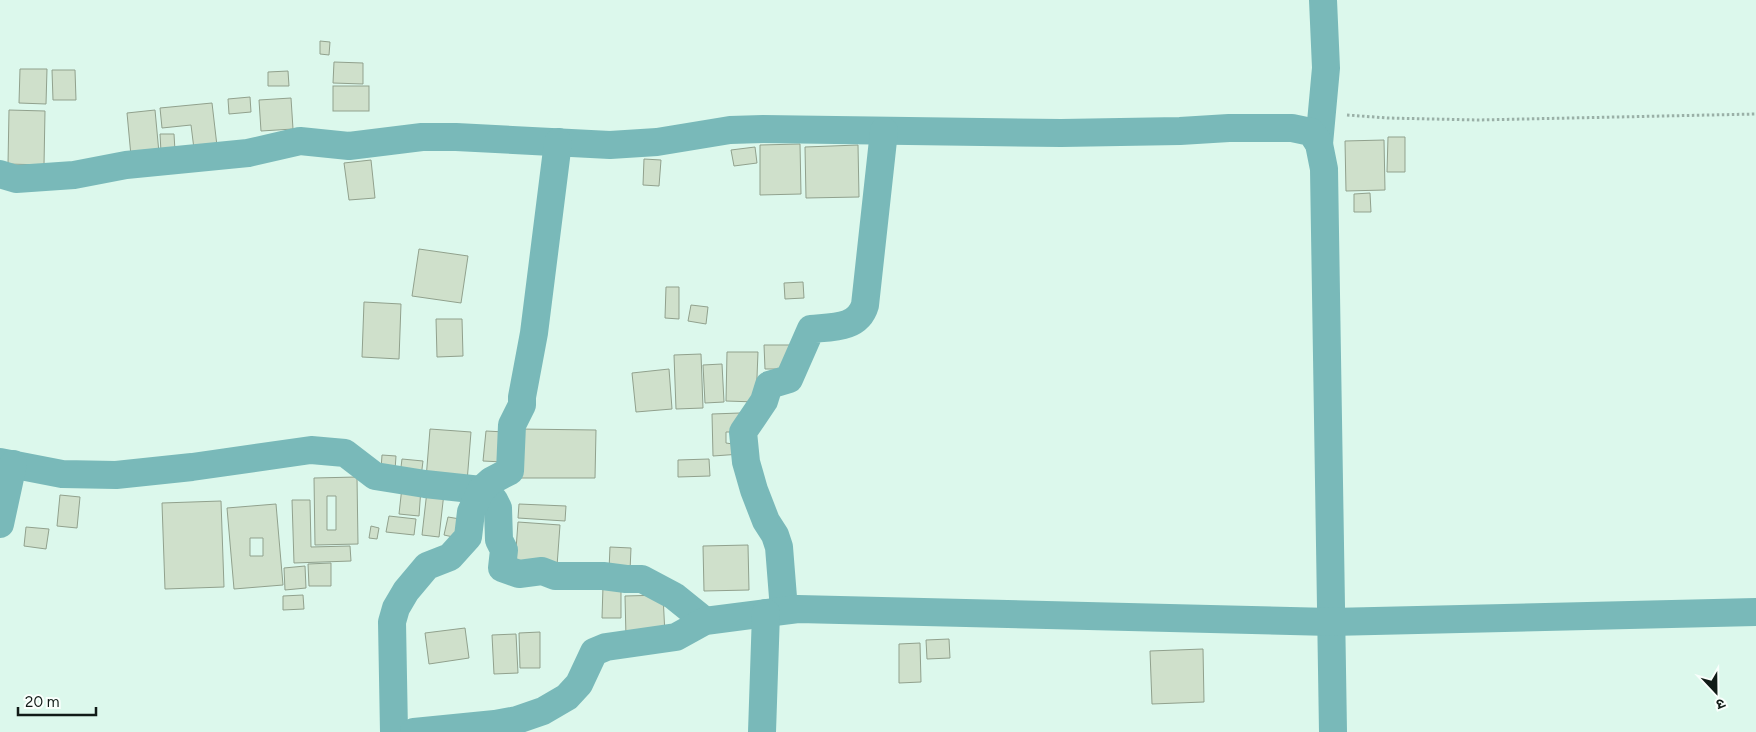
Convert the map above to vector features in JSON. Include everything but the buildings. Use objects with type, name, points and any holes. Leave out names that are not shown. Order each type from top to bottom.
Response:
[{"type":"street","points":[[1323,0],[1326,68],[1319,144],[1324,169],[1333,732]]},
{"type":"street","points":[[0,174],[16,179],[74,175],[126,165],[248,153],[300,141],[349,146],[422,137],[456,137],[610,145],[648,142],[730,130],[764,128],[1061,133],[1292,128],[1311,132],[1319,144]]},
{"type":"street","points":[[762,732],[775,611],[779,548],[776,535],[766,521],[754,490],[746,462],[743,432],[764,401],[769,386],[789,378],[811,329],[841,327],[855,321],[862,314],[865,305],[884,130]]},
{"type":"street","points":[[394,732],[392,622],[396,608],[406,591],[427,566],[450,557],[468,537],[471,512],[481,490],[491,481],[510,471],[512,425],[522,405],[534,333],[558,142]]},
{"type":"street","points":[[0,524],[6,463],[62,474],[116,474],[192,468],[295,452],[329,451],[345,453],[375,476],[481,490],[494,500],[498,508],[500,540],[504,550],[502,568],[519,574],[542,571],[555,576],[603,576],[626,580],[642,579],[674,596],[705,621]]},
{"type":"street","points":[[414,732],[517,720],[543,711],[566,697],[578,684],[594,652],[606,647],[676,637],[705,621],[775,611],[798,609],[1331,622],[1756,612]]},
{"type":"path","points":[[1322,112],[1387,118],[1478,120],[1756,114]]}]
